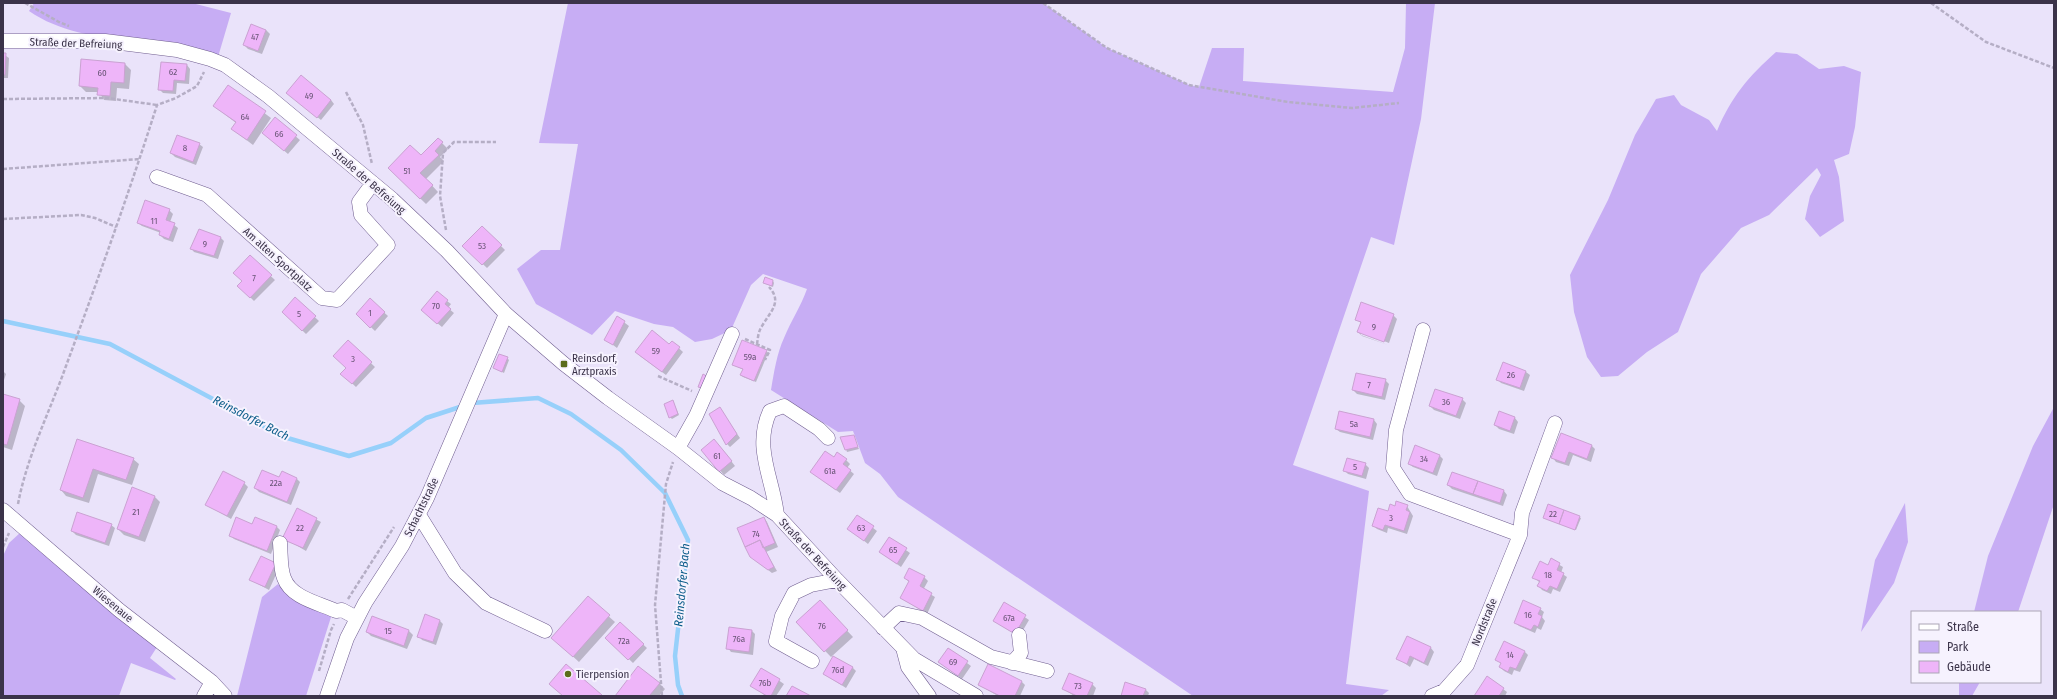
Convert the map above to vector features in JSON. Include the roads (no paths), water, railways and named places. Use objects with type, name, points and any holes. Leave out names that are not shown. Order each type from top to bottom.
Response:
[{"type":"street","name":"Straße der Befreiung","points":[[3,41],[105,41],[177,50],[210,59],[225,65],[268,96],[373,183],[447,251],[506,314],[577,374],[678,448],[722,483],[751,498],[777,515],[837,580],[914,659],[976,696]]},
{"type":"street","name":"Am alten Sportplatz","points":[[157,177],[206,195],[322,298],[337,300],[388,245],[362,215],[359,202],[373,183]]},
{"type":"street","name":"Schachtstraße","points":[[327,696],[347,638],[365,603],[402,546],[419,514],[506,314]]},
{"type":"street","points":[[1423,330],[1396,430],[1393,468],[1410,494],[1520,535]]},
{"type":"street","points":[[678,448],[705,397],[732,334]]},
{"type":"street","points":[[777,515],[774,492],[767,473],[762,437],[765,423],[770,411],[784,406],[819,429],[828,438]]},
{"type":"street","name":"Nordstraße","points":[[1432,696],[1444,691],[1467,665],[1520,535],[1522,513],[1555,423]]},
{"type":"street","name":"Wiesenaue","points":[[3,510],[119,610],[212,682],[225,696]]},
{"type":"street","points":[[419,514],[455,573],[486,603],[545,631]]},
{"type":"street","points":[[280,543],[283,577],[288,586],[299,595],[336,611],[342,610],[357,618]]},
{"type":"street","points":[[812,661],[776,641],[782,616],[794,593],[811,585],[837,580]]},
{"type":"street","points":[[883,628],[899,613],[922,618],[991,657],[1047,671]]},
{"type":"street","points":[[1012,662],[1022,653],[1020,636]]},
{"type":"street","points":[[903,647],[908,667],[929,696]]},
{"type":"street","points":[[204,696],[212,682]]},
{"type":"waterway","name":"Reinsdorfer Bach","points":[[3,321],[110,344],[284,437],[349,456],[391,443],[426,418],[463,406]]},
{"type":"waterway","name":"Reinsdorfer Bach","points":[[472,403],[538,398],[571,414],[621,450],[665,493],[688,540],[675,656],[678,685],[682,696]]},
{"type":"place","name":"Reinsdorf, Arztpraxis","points":[[564,364]]},
{"type":"place","name":"Tierpension","points":[[568,674]]}]
